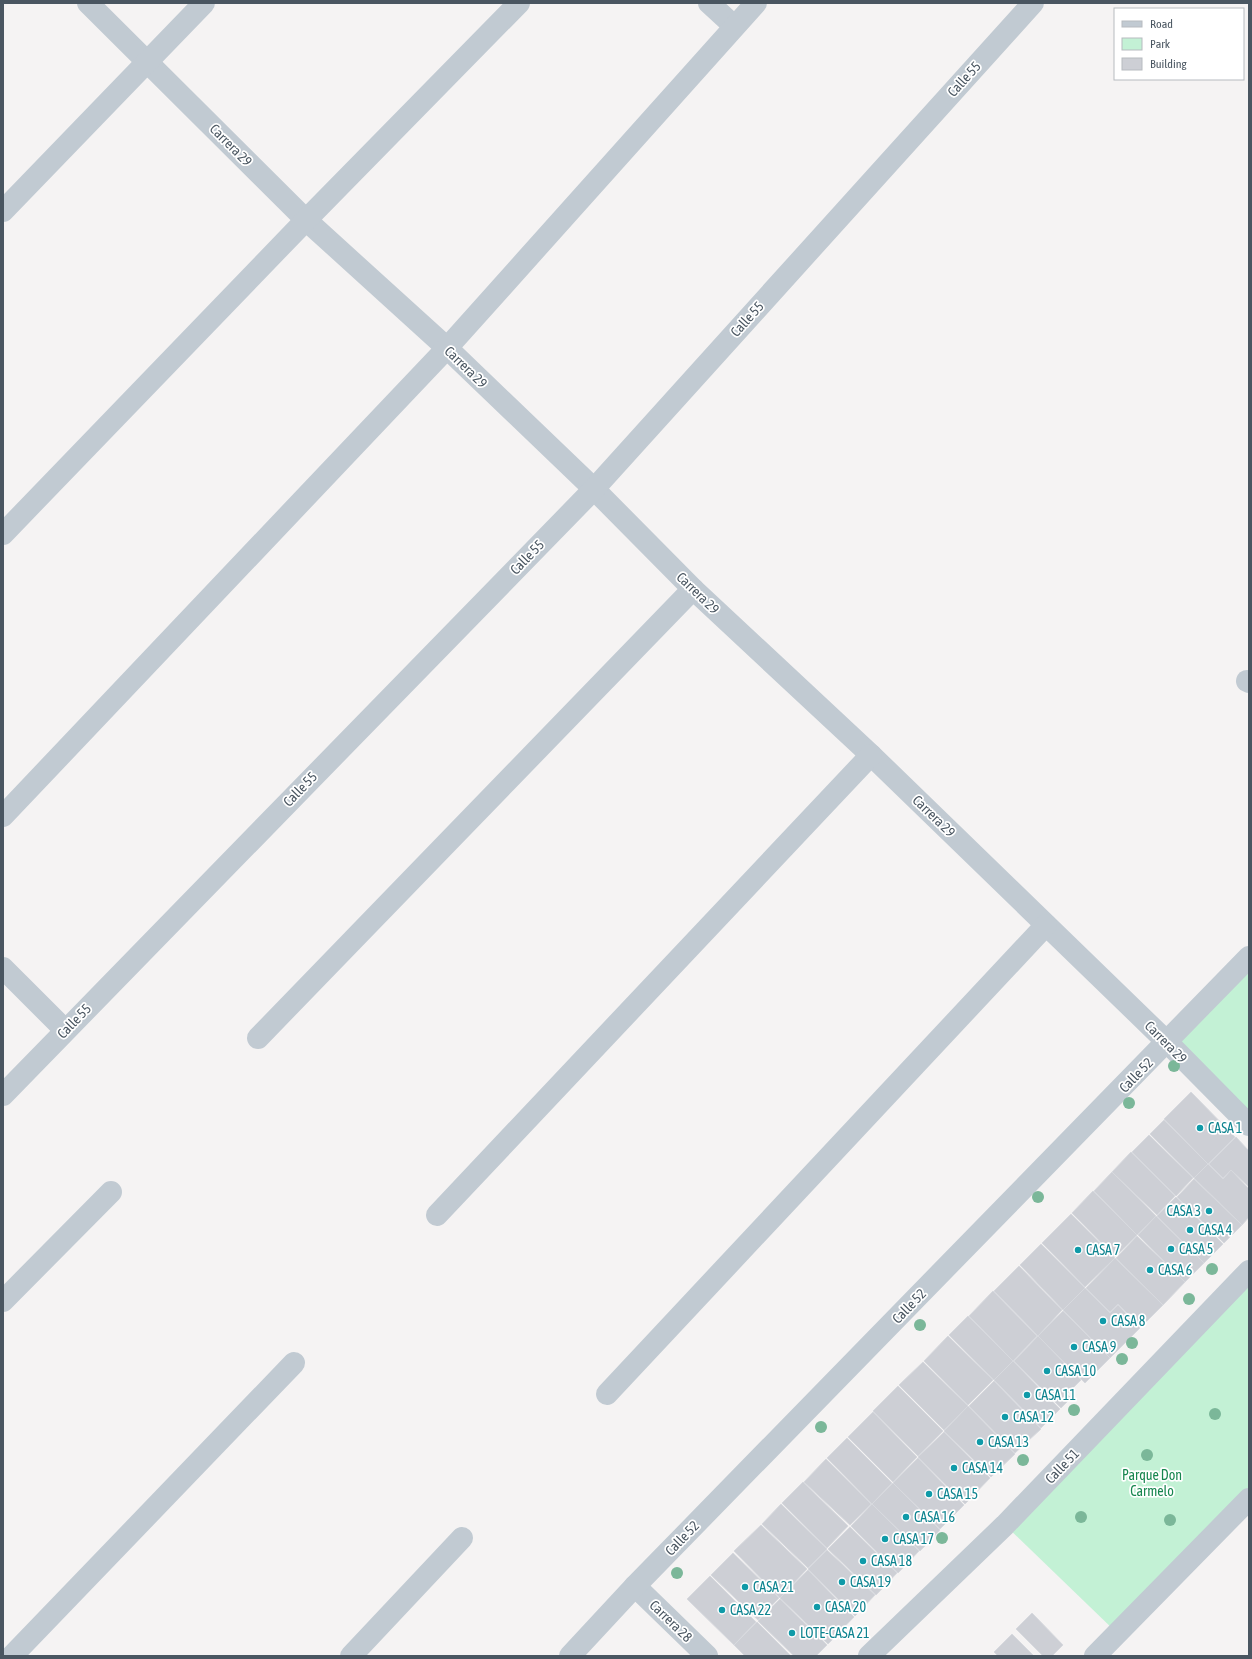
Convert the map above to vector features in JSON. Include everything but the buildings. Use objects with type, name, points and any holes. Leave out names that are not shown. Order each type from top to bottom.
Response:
[{"type":"street","name":"Carrera 29","points":[[88,3],[148,61],[306,220],[447,348],[594,489],[693,589],[872,755],[1167,1042],[1249,1125]]},
{"type":"street","points":[[3,211],[204,3]]},
{"type":"street","points":[[3,534],[306,220],[519,3]]},
{"type":"street","points":[[709,3],[734,26]]},
{"type":"street","points":[[3,816],[447,348],[756,3]]},
{"type":"street","name":"Calle 55","points":[[3,1095],[594,489],[1033,3]]},
{"type":"street","points":[[258,1038],[693,589]]},
{"type":"street","points":[[437,1215],[872,755]]},
{"type":"street","points":[[606,1394],[1046,925]]},
{"type":"street","name":"Calle 52","points":[[570,1656],[635,1586],[1249,957]]},
{"type":"street","points":[[3,968],[65,1030]]},
{"type":"street","points":[[3,1301],[111,1192]]},
{"type":"street","name":"Calle 51","points":[[869,1656],[1005,1525],[1249,1271]]},
{"type":"street","points":[[12,1656],[294,1363]]},
{"type":"street","points":[[1095,1656],[1249,1498]]},
{"type":"street","points":[[352,1656],[462,1538]]},
{"type":"street","name":"Carrera 28","points":[[635,1586],[707,1656]]},
{"type":"green space","points":[[1249,957],[1249,1130],[1167,1042]]},
{"type":"green space","name":"Parque Don Carmelo","points":[[1249,1263],[1249,1498],[1117,1633],[1005,1525]]},
{"type":"place","name":"CASA 1","points":[[1200,1128]]},
{"type":"place","name":"CASA 3","points":[[1209,1211]]},
{"type":"place","name":"CASA 4","points":[[1190,1230]]},
{"type":"place","name":"CASA 5","points":[[1171,1249]]},
{"type":"place","name":"CASA 7","points":[[1078,1250]]},
{"type":"place","name":"CASA 6","points":[[1150,1270]]},
{"type":"place","name":"CASA 8","points":[[1103,1321]]},
{"type":"place","name":"CASA 9","points":[[1074,1347]]},
{"type":"place","name":"CASA 10","points":[[1047,1371]]},
{"type":"place","name":"CASA 11","points":[[1027,1395]]},
{"type":"place","name":"CASA 12","points":[[1005,1417]]},
{"type":"place","name":"CASA 13","points":[[980,1442]]},
{"type":"place","name":"CASA 14","points":[[954,1468]]},
{"type":"place","name":"CASA 15","points":[[929,1494]]},
{"type":"place","name":"CASA 16","points":[[906,1517]]},
{"type":"place","name":"CASA 17","points":[[885,1539]]},
{"type":"place","name":"CASA 18","points":[[863,1561]]},
{"type":"place","name":"CASA 19","points":[[842,1582]]},
{"type":"place","name":"CASA 21","points":[[745,1587]]},
{"type":"place","name":"CASA 20","points":[[817,1607]]},
{"type":"place","name":"CASA 22","points":[[722,1610]]},
{"type":"place","name":"LOTE-CASA 21","points":[[792,1633]]}]
